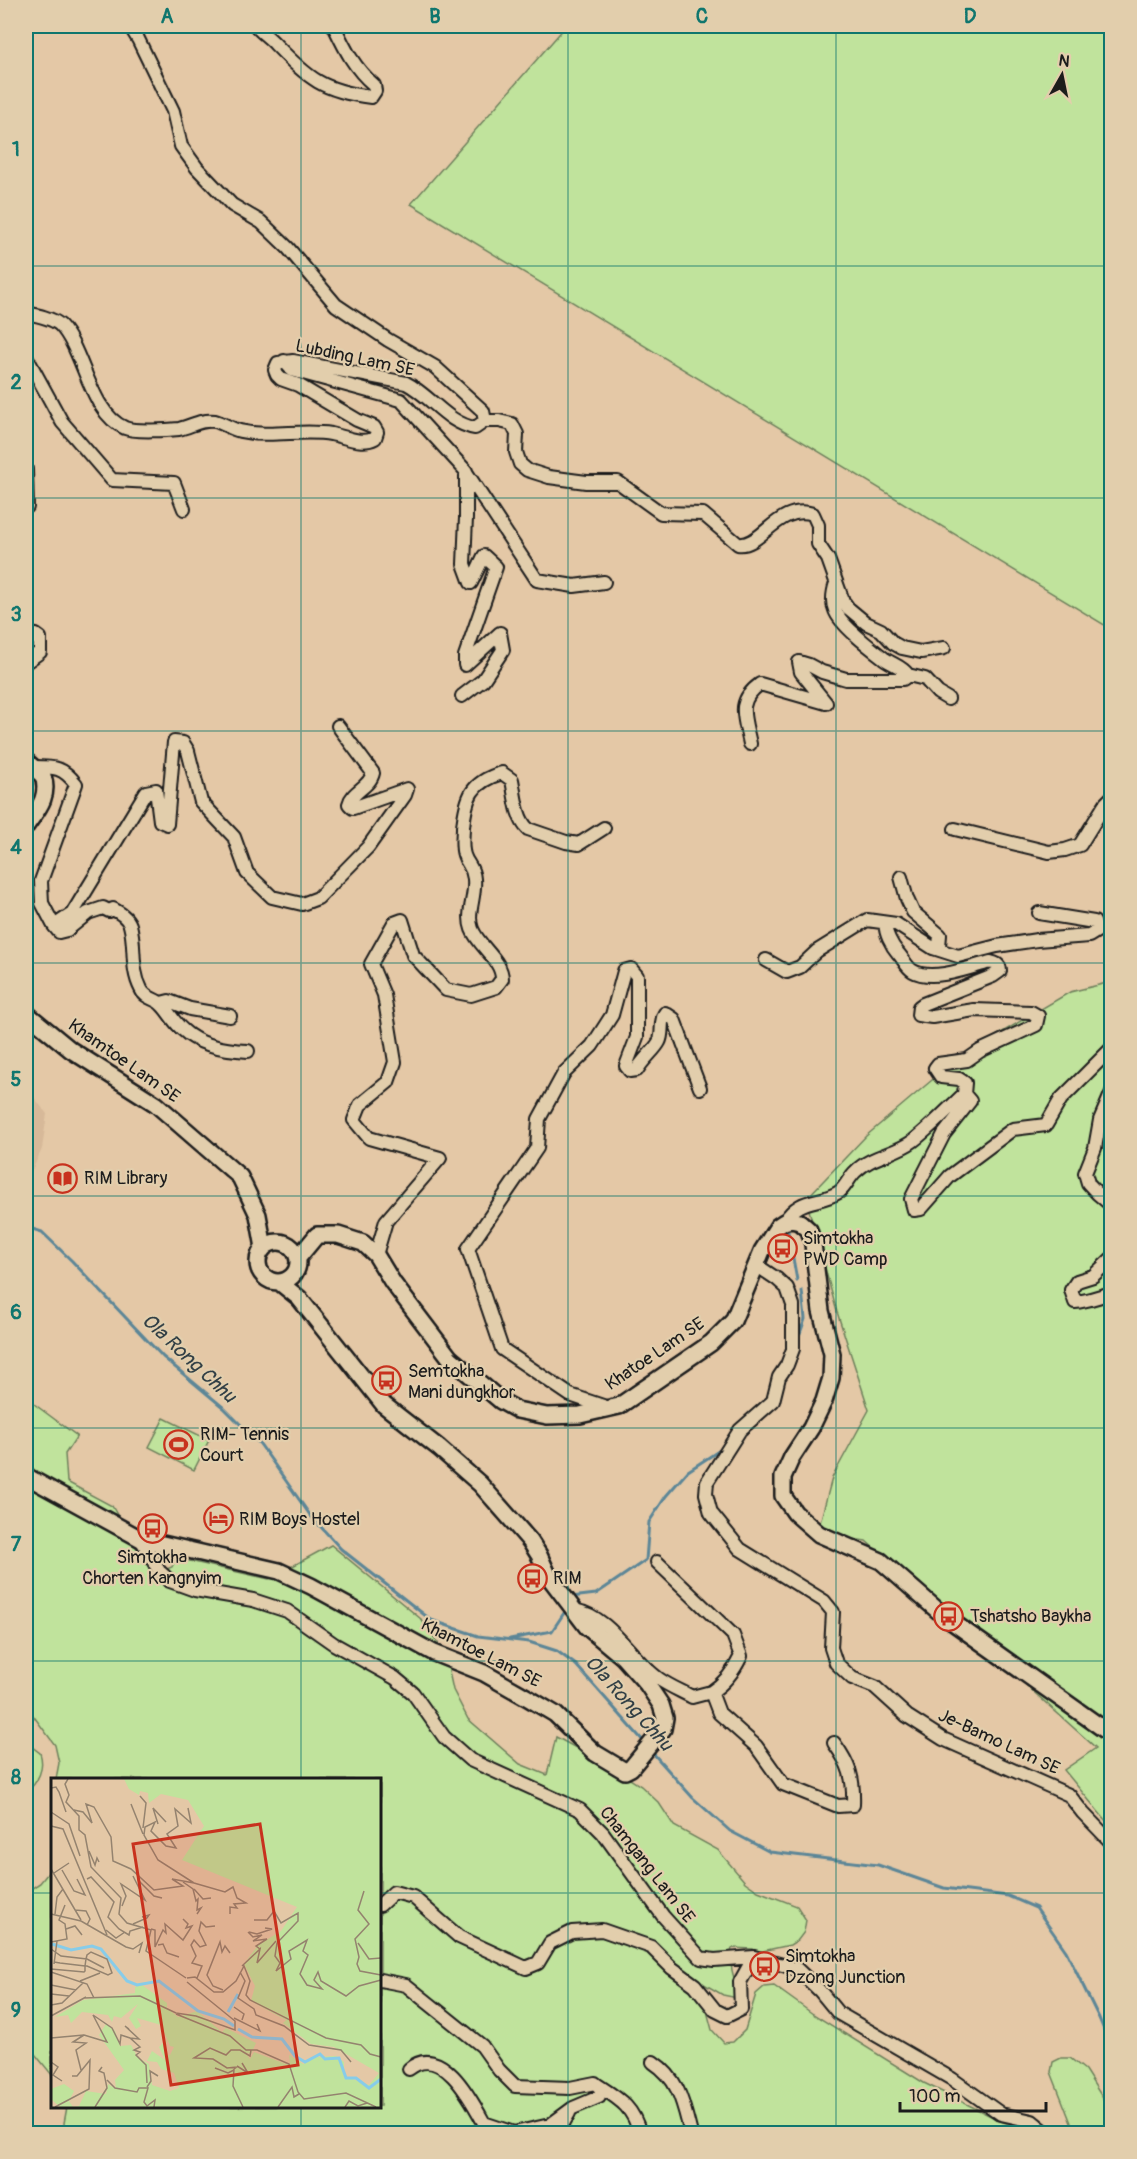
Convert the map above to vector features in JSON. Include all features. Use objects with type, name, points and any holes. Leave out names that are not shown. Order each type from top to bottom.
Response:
[{"type":"main road","points":[[26,826],[40,806],[46,790],[43,776],[30,764]]},
{"type":"main road","name":"Khamtoe Lam SE","points":[[26,1013],[71,1050],[156,1104],[240,1176],[258,1215],[260,1226],[276,1245]]},
{"type":"main road","points":[[784,1222],[791,1220],[800,1222],[809,1230],[813,1244],[821,1311],[832,1354],[831,1378],[824,1401],[783,1477],[783,1496],[795,1513],[819,1534],[881,1562],[944,1616],[1112,1735]]},
{"type":"main road","name":"Khatoe Lam SE","points":[[276,1245],[312,1240],[317,1236],[338,1235],[363,1243],[376,1255],[393,1283],[450,1358],[501,1401],[517,1410],[547,1416],[580,1415],[619,1406],[711,1342],[726,1328],[733,1321],[769,1239],[784,1222]]},
{"type":"main road","points":[[298,1258],[312,1240]]},
{"type":"main road","points":[[276,1245],[295,1250],[298,1264],[286,1279],[269,1280],[261,1273],[258,1263],[276,1245]]},
{"type":"main road","name":"Khamtoe Lam SE","points":[[26,1476],[141,1539],[279,1571],[300,1581],[434,1653],[483,1672],[555,1714],[595,1753],[625,1771],[631,1768],[663,1729],[665,1718],[661,1705],[647,1684],[623,1657],[587,1627],[549,1577],[530,1541],[480,1484],[384,1405],[286,1279]]},
{"type":"street","name":"Lubding Lam SE","points":[[26,313],[59,324],[108,416],[125,429],[179,429],[203,420],[266,435],[328,433],[361,441],[370,441],[375,438],[377,432],[374,427],[357,420],[298,385],[281,379],[275,370],[278,363],[284,361],[406,382],[419,389],[464,426],[475,428],[485,421],[483,411],[435,367],[388,340],[336,305],[288,248],[261,222],[232,205],[197,168],[181,146],[173,111],[130,26]]},
{"type":"street","points":[[256,26],[298,68],[326,87],[341,93],[371,97],[375,91],[374,85],[362,74],[347,54],[333,26]]},
{"type":"street","points":[[26,356],[62,422],[112,480],[174,483],[184,509]]},
{"type":"street","points":[[284,361],[292,370],[401,400],[466,471],[537,580],[574,586],[604,582]]},
{"type":"street","points":[[485,421],[512,424],[517,434],[516,452],[520,464],[527,470],[549,477],[586,482],[618,482],[661,513],[703,514],[738,544],[747,543],[785,516],[806,512],[813,514],[818,525],[818,544],[828,559],[848,608],[866,623],[881,630],[893,643],[902,648],[921,652],[944,648]]},
{"type":"street","points":[[26,469],[27,507],[26,505]]},
{"type":"street","points":[[462,696],[483,680],[503,650],[500,633],[465,665],[465,656],[496,567],[484,556],[471,583],[464,564],[466,471]]},
{"type":"street","points":[[836,582],[832,596],[840,620],[884,658],[908,675],[926,679],[938,693],[948,699]]},
{"type":"street","points":[[26,641],[36,635],[40,638],[40,652],[26,662]]},
{"type":"street","points":[[750,744],[743,708],[749,692],[760,684],[826,703],[801,672],[799,662],[846,679],[903,679],[908,675]]},
{"type":"street","points":[[54,926],[72,914],[146,792],[156,790],[160,820],[167,824],[174,742],[183,743],[188,751],[201,802],[234,837],[247,873],[272,897],[302,904],[318,898],[368,847],[405,795],[406,789],[353,808],[349,804],[350,799],[371,781],[373,773],[338,726]]},
{"type":"street","points":[[30,764],[66,772],[76,784],[42,881],[42,903],[54,926],[59,932],[67,930],[88,913],[103,908],[109,911],[113,909],[122,914],[129,924],[133,967],[141,990],[147,998],[161,1003],[169,1001],[190,1009],[230,1016]]},
{"type":"street","points":[[376,1255],[386,1221],[440,1158],[369,1138],[354,1120],[360,1105],[388,1082],[395,1062],[384,995],[371,964],[394,923],[402,921],[413,955],[446,990],[471,995],[496,987],[502,979],[502,971],[482,947],[469,917],[474,881],[472,867],[464,857],[462,846],[467,799],[474,787],[488,777],[502,773],[512,780],[520,816],[524,826],[528,829],[579,844],[604,828]]},
{"type":"street","points":[[955,829],[1049,852],[1065,850],[1080,845],[1112,797]]},
{"type":"street","points":[[901,877],[913,912],[940,935],[939,946],[933,948]]},
{"type":"street","points":[[766,960],[787,972],[800,967],[816,951],[867,920],[896,924],[933,948],[958,956],[1007,945],[1089,936],[1097,931],[1094,922],[1039,913]]},
{"type":"street","points":[[784,1222],[788,1214],[806,1202],[833,1196],[842,1190],[855,1171],[912,1142],[964,1094],[965,1083],[959,1079],[941,1077],[935,1068],[938,1064],[967,1060],[980,1051],[1036,1025],[1038,1016],[1031,1012],[974,1010],[932,1017],[918,1015],[923,1004],[993,975],[1000,971],[1000,968],[998,964],[990,962],[932,976],[922,975],[909,968],[894,948],[885,928],[886,923]]},
{"type":"street","points":[[619,1406],[606,1407],[570,1395],[502,1349],[468,1249],[537,1148],[538,1119],[564,1073],[592,1046],[612,1015],[624,971],[631,969],[637,976],[637,1037],[626,1066],[630,1071],[637,1070],[660,1042],[662,1019],[665,1013],[674,1018],[700,1088]]},
{"type":"street","points":[[161,1003],[183,1031],[200,1042],[229,1051],[248,1052]]},
{"type":"street","points":[[964,1094],[970,1101],[944,1134],[911,1199],[914,1210],[921,1209],[950,1176],[1013,1129],[1046,1125],[1061,1099],[1112,1048]]},
{"type":"street","points":[[1112,1092],[1100,1120],[1095,1148],[1085,1173],[1088,1183],[1112,1206]]},
{"type":"street","points":[[1112,1258],[1093,1276],[1077,1281],[1071,1290],[1075,1302],[1089,1301],[1100,1295],[1112,1293]]},
{"type":"street","name":"Je-Bamo Lam SE","points":[[756,1265],[787,1288],[793,1305],[793,1349],[779,1377],[773,1401],[740,1430],[707,1482],[706,1494],[711,1512],[740,1549],[824,1601],[833,1612],[831,1648],[836,1663],[852,1678],[875,1687],[907,1716],[943,1739],[1069,1795],[1112,1843]]},
{"type":"street","name":"Chamgang Lam SE","points":[[141,1539],[159,1571],[170,1581],[195,1590],[253,1600],[286,1611],[334,1644],[395,1678],[413,1693],[444,1737],[470,1760],[580,1810],[603,1833],[663,1916],[700,1958],[714,1960],[754,1957],[797,1969],[820,1991],[838,2013],[952,2079],[1001,2114],[1032,2121],[1048,2133]]},
{"type":"street","points":[[574,1610],[583,1611],[606,1626],[658,1679],[692,1697],[711,1692],[728,1677],[741,1656],[733,1635],[657,1562]]},
{"type":"street","points":[[711,1692],[719,1713],[756,1746],[783,1784],[838,1806],[853,1805],[854,1785],[848,1763],[834,1743]]},
{"type":"street","points":[[381,1904],[394,1892],[413,1897],[459,1937],[526,1968],[538,1963],[550,1943],[572,1932],[602,1930],[651,1947],[672,1968],[695,1985],[715,2010],[727,2016],[741,2009],[740,1982],[754,1957]]},
{"type":"street","points":[[381,1980],[406,1985],[482,2046],[499,2070],[515,2086],[570,2088],[595,2083],[622,2101],[636,2117],[640,2133]]},
{"type":"street","points":[[409,2069],[417,2062],[425,2060],[445,2069],[467,2091],[483,2123],[514,2133],[550,2125],[573,2108],[600,2097],[602,2090],[595,2083]]},
{"type":"street","points":[[653,2062],[666,2070],[679,2091],[691,2133]]},
{"type":"street","points":[[561,2133],[561,2127],[573,2108]]},
{"type":"shaded area","points":[[26,1087],[47,1114],[42,1149],[26,1183]]},
{"type":"green space","points":[[566,26],[1111,26],[1111,629],[411,204]]},
{"type":"green space","points":[[1111,982],[1111,1827],[1064,1770],[1096,1748],[866,1541],[817,1534],[832,1478],[869,1410],[837,1312],[806,1199],[866,1136],[958,1058],[1070,992]]},
{"type":"green space","points":[[26,1398],[77,1436],[65,1454],[67,1482],[112,1506],[154,1574],[172,1567],[176,1558],[269,1579],[331,1545],[421,1619],[445,1653],[453,1690],[468,1719],[520,1764],[547,1775],[556,1737],[641,1786],[659,1803],[674,1826],[718,1850],[745,1882],[758,1891],[797,1906],[806,1920],[804,1932],[798,1940],[790,1945],[758,1952],[753,1949],[732,1948],[731,1965],[739,1993],[737,1998],[723,1995],[699,1981],[712,2030],[724,2043],[733,2042],[745,2030],[756,1994],[764,1987],[774,1986],[813,2014],[924,2083],[1003,2122],[1037,2133],[65,2133],[67,2108],[381,2108],[381,1778],[56,1778],[59,1763],[55,1745],[32,1714],[32,1703],[26,1694],[26,1662],[31,1644],[26,1640]]},
{"type":"green space","name":"RIM- Tennis Court","points":[[164,1418],[209,1440],[194,1470],[149,1447]]},
{"type":"green space","points":[[27,1746],[40,1753],[42,1764],[37,1780],[26,1792],[26,1750]]},
{"type":"green space","points":[[51,1869],[51,2074],[26,2043],[26,1892],[40,1883]]},
{"type":"green space","points":[[1061,2058],[1070,2058],[1085,2070],[1111,2111],[1111,2133],[1072,2133],[1073,2128],[1051,2072],[1053,2062]]},
{"type":"waterway","points":[[787,1226],[797,1280]]},
{"type":"waterway","name":"Ola Rong Chhu","points":[[26,1227],[42,1232],[163,1357],[224,1408],[260,1444],[310,1515],[341,1549],[431,1620],[478,1636],[529,1642],[557,1651],[576,1665],[645,1743]]},
{"type":"waterway","points":[[798,1339],[805,1319],[802,1291]]},
{"type":"waterway","points":[[571,1597],[596,1594],[646,1560],[649,1522],[666,1496],[688,1471],[723,1448]]},
{"type":"waterway","points":[[510,1639],[552,1631],[564,1613]]},
{"type":"waterway","name":"Ola Rong Chhu","points":[[651,1751],[693,1798],[730,1831],[770,1852],[878,1865],[944,1888],[1008,1896],[1036,1908],[1066,1951],[1112,2049]]},
{"type":"place","name":"RIM Library","points":[[63,1178]]},
{"type":"place","name":"Simtokha PWD Camp","points":[[782,1248]]},
{"type":"place","name":"Semtokha Mani dungkhor","points":[[387,1381]]},
{"type":"place","name":"RIM- Tennis Court","points":[[179,1444]]},
{"type":"place","name":"RIM Boys Hostel","points":[[218,1519]]},
{"type":"place","name":"Simtokha Chorten Kangnyim","points":[[152,1528]]},
{"type":"place","name":"RIM","points":[[532,1578]]},
{"type":"place","name":"Tshatsho Baykha","points":[[949,1616]]},
{"type":"place","name":"Simtokha Dzong Junction","points":[[764,1966]]}]
